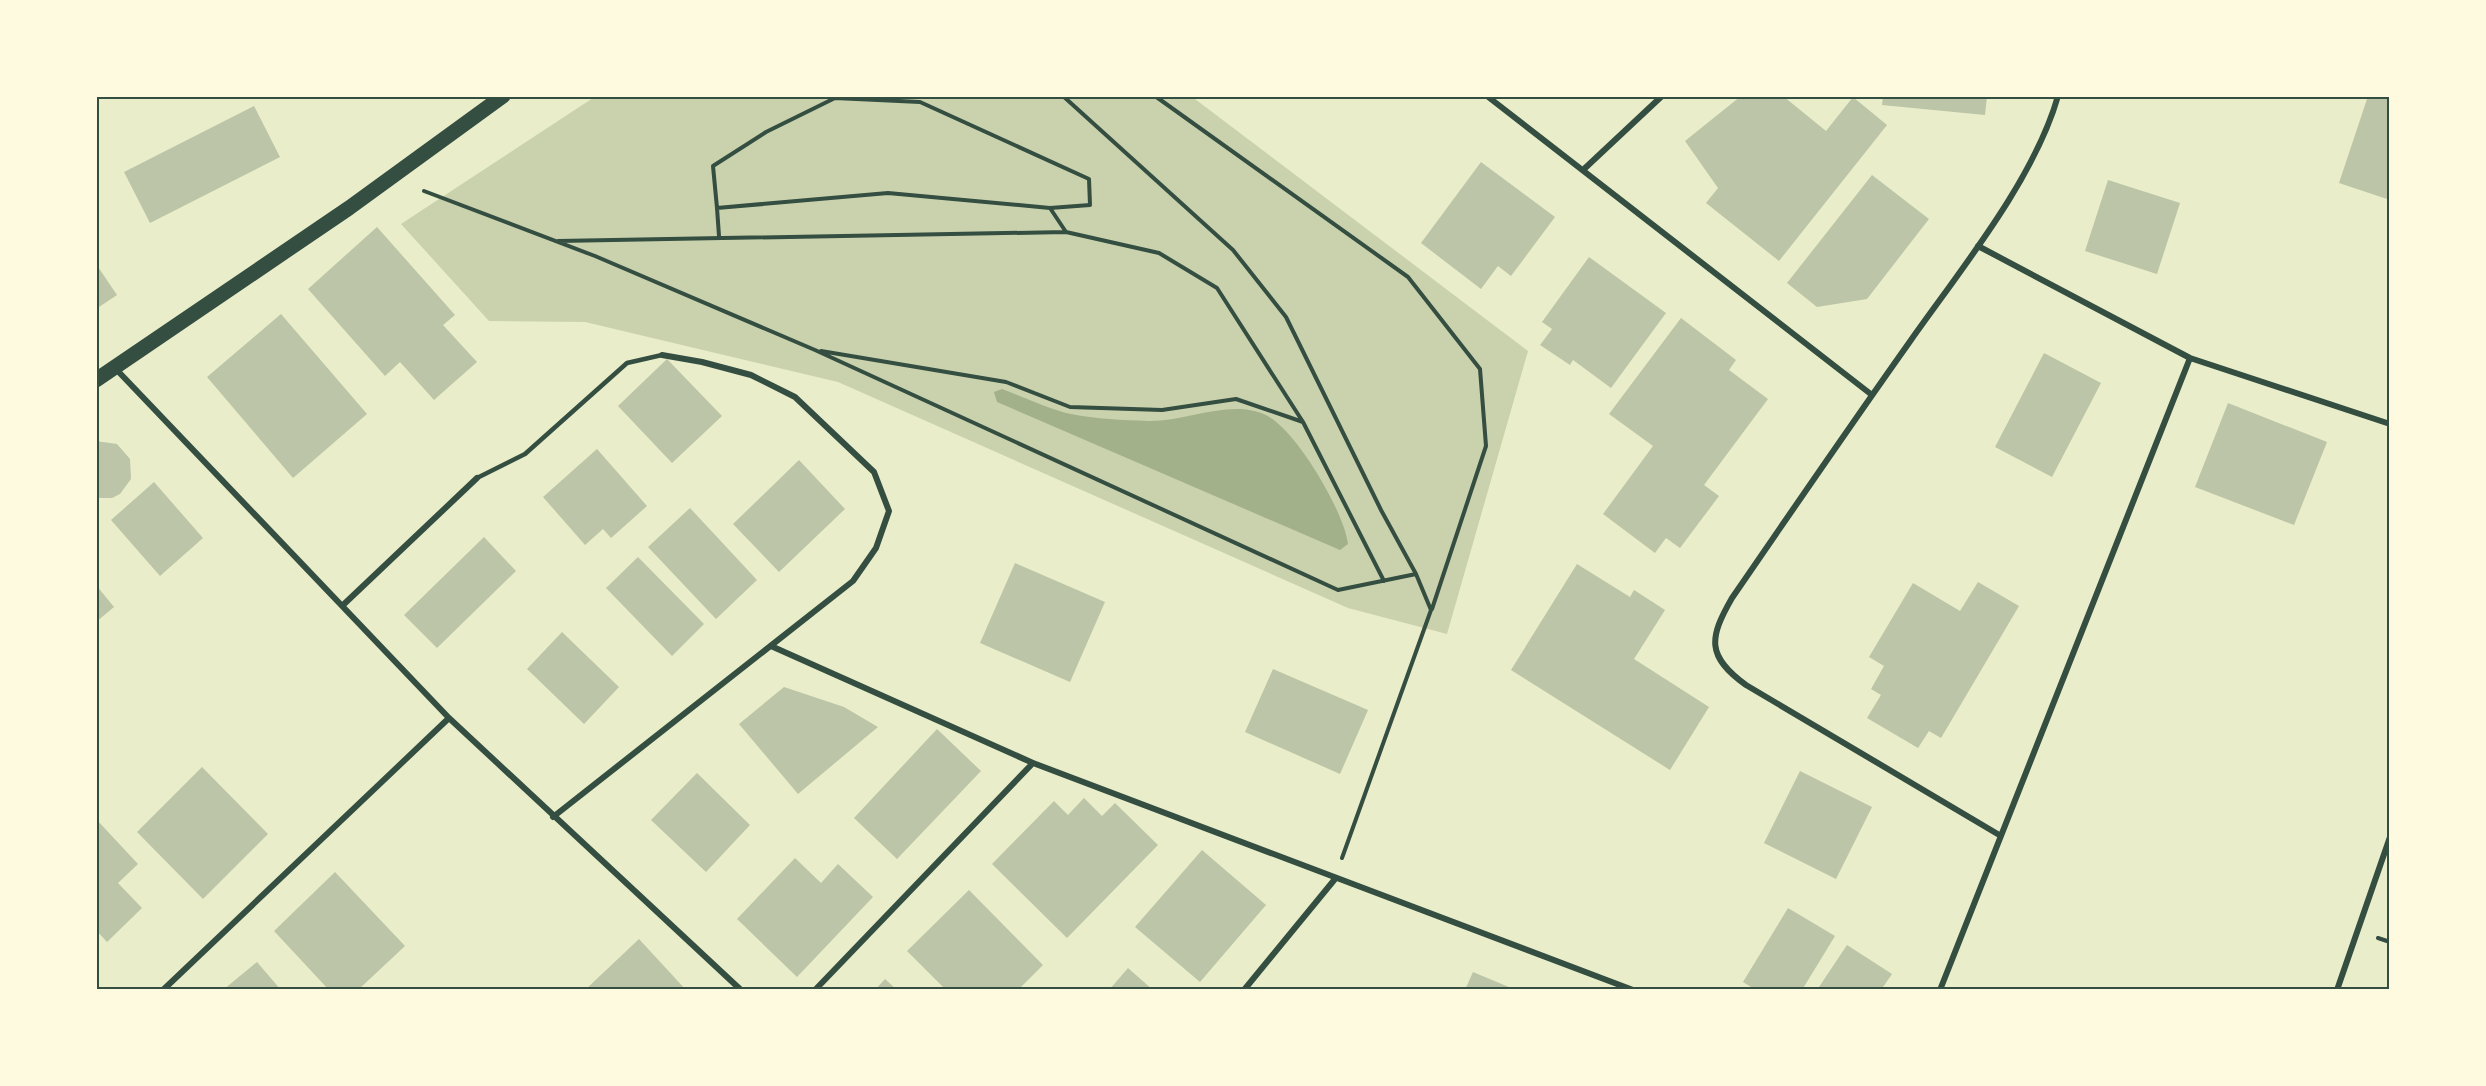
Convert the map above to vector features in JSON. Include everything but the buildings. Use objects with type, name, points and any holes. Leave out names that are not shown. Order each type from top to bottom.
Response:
[{"type":"main road","points":[[96,380],[349,208],[503,96]]},
{"type":"street","points":[[1487,96],[1872,395]]},
{"type":"street","points":[[1583,170],[1662,96]]},
{"type":"street","points":[[2001,836],[1746,686],[1725,670],[1714,647],[1718,623],[1732,598],[1978,246],[2038,151],[2058,96]]},
{"type":"street","points":[[1978,246],[2190,358],[2390,424]]},
{"type":"street","points":[[553,817],[853,581],[876,548],[889,511],[874,472],[795,397],[751,375],[702,362],[662,355]]},
{"type":"street","points":[[1940,990],[2190,358]]},
{"type":"street","points":[[114,367],[449,718],[741,990]]},
{"type":"street","points":[[342,606],[477,478]]},
{"type":"street","points":[[771,646],[1033,763],[1633,990]]},
{"type":"street","points":[[163,990],[449,718]]},
{"type":"street","points":[[815,990],[1033,763]]},
{"type":"street","points":[[2337,990],[2390,837]]},
{"type":"street","points":[[1244,990],[1335,879]]},
{"type":"lane","points":[[477,478],[525,454],[627,363],[662,355]]},
{"type":"path","points":[[1063,96],[1233,250],[1286,317],[1381,510],[1416,574],[1431,610]]},
{"type":"path","points":[[1155,96],[1408,277],[1480,369],[1486,447],[1431,610],[1335,879]]},
{"type":"path","points":[[717,208],[888,193],[1050,208],[1090,205],[1089,179],[920,102],[835,97],[766,132],[713,166],[718,236]]},
{"type":"path","points":[[424,191],[554,241],[815,350],[1338,590],[1416,574]]},
{"type":"path","points":[[1050,208],[1066,232]]},
{"type":"path","points":[[554,241],[718,236],[1066,232],[1159,254],[1217,288],[1304,422],[1384,581]]},
{"type":"path","points":[[815,350],[1006,382],[1070,407],[1162,410],[1236,399],[1304,422]]},
{"type":"shaded area","points":[[596,96],[1191,96],[1528,351],[1447,634],[1348,608],[838,382],[585,322],[489,321],[401,224]]},
{"type":"shaded area","points":[[1002,389],[1062,412],[1100,418],[1148,421],[1238,409],[1252,410],[1266,415],[1278,423],[1291,437],[1317,473],[1338,512],[1348,544],[1340,550],[997,402],[994,392]]}]
